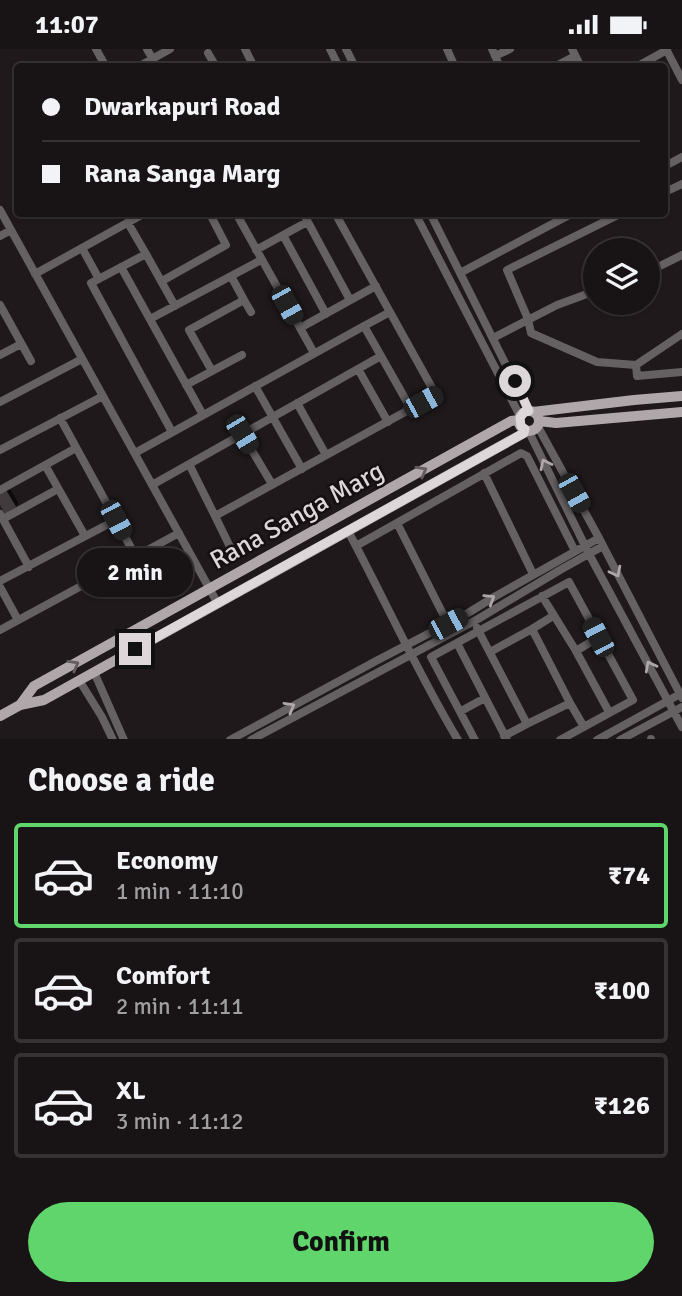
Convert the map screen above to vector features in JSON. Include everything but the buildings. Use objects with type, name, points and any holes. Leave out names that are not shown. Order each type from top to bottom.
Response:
[{"type":"main road","name":"Rana Sanga Marg","points":[[529,421],[634,400],[682,396]]},
{"type":"main road","name":"Rana Sanga Marg","points":[[20,705],[34,686],[511,421],[556,423],[682,412]]},
{"type":"main road","name":"Rana Sanga Marg","points":[[20,705],[44,700],[218,604],[524,433],[529,421]]},
{"type":"main road","points":[[1,712],[20,705]]},
{"type":"street","points":[[147,49],[154,63],[170,49]]},
{"type":"street","points":[[494,53],[510,49]]},
{"type":"street","points":[[643,63],[667,50],[682,80]]},
{"type":"street","points":[[559,63],[574,52]]},
{"type":"street","points":[[208,53],[212,63]]},
{"type":"street","points":[[0,210],[218,604]]},
{"type":"street","points":[[35,274],[138,217]]},
{"type":"street","points":[[162,281],[226,245],[213,217]]},
{"type":"street","points":[[238,217],[314,353]]},
{"type":"street","points":[[215,516],[436,395],[337,217]]},
{"type":"street","points":[[417,217],[529,421],[601,542],[681,695],[599,739]]},
{"type":"street","points":[[432,217],[493,338],[587,550],[668,700],[678,709],[682,727]]},
{"type":"street","points":[[460,273],[565,217]]},
{"type":"street","points":[[614,217],[507,270],[528,319],[531,333],[597,362],[636,365],[682,334]]},
{"type":"street","points":[[256,250],[284,235],[305,218],[350,300]]},
{"type":"street","points":[[128,223],[175,306]]},
{"type":"street","points":[[0,236],[11,230]]},
{"type":"street","points":[[284,235],[326,314]]},
{"type":"street","points":[[82,248],[99,279]]},
{"type":"street","points":[[146,254],[91,283],[172,432]]},
{"type":"street","points":[[660,266],[682,255]]},
{"type":"street","points":[[150,319],[261,260]]},
{"type":"street","points":[[121,267],[203,415]]},
{"type":"street","points":[[231,276],[251,311]]},
{"type":"street","points":[[300,328],[376,286]]},
{"type":"street","points":[[493,338],[557,305],[583,295]]},
{"type":"street","points":[[212,371],[189,330],[244,300]]},
{"type":"street","points":[[0,305],[3,315],[31,361]]},
{"type":"street","points":[[135,453],[390,312]]},
{"type":"street","points":[[364,325],[411,409]]},
{"type":"street","points":[[0,355],[21,344]]},
{"type":"street","points":[[187,385],[242,355]]},
{"type":"street","points":[[152,485],[381,356]]},
{"type":"street","points":[[0,402],[82,359]]},
{"type":"street","points":[[636,365],[638,376],[682,372]]},
{"type":"street","points":[[358,369],[388,422]]},
{"type":"street","points":[[255,386],[302,469]]},
{"type":"street","points":[[0,450],[103,396]]},
{"type":"street","points":[[297,403],[326,455]]},
{"type":"street","points":[[60,418],[136,557]]},
{"type":"street","points":[[242,434],[272,484]]},
{"type":"street","points":[[0,490],[76,448]]},
{"type":"street","points":[[356,546],[521,453],[527,456],[575,551]]},
{"type":"street","points":[[189,464],[233,553]]},
{"type":"street","points":[[45,465],[85,536]]},
{"type":"street","points":[[484,473],[533,574]]},
{"type":"street","points":[[29,567],[1,517],[58,489]]},
{"type":"street","points":[[0,581],[116,520]]},
{"type":"street","points":[[397,523],[448,624]]},
{"type":"street","points":[[348,531],[381,591],[408,650],[457,739]]},
{"type":"street","points":[[0,630],[179,533]]},
{"type":"street","points":[[253,739],[601,542]]},
{"type":"street","points":[[232,739],[365,666],[408,650],[448,624],[470,617],[533,574],[575,551],[587,550]]},
{"type":"street","points":[[475,739],[431,657],[569,582],[633,700],[562,739]]},
{"type":"street","points":[[0,587],[18,620]]},
{"type":"street","points":[[541,596],[576,651],[609,712]]},
{"type":"street","points":[[490,652],[553,616]]},
{"type":"street","points":[[470,617],[480,631],[527,724]]},
{"type":"street","points":[[532,629],[583,727]]},
{"type":"street","points":[[576,651],[598,637]]},
{"type":"street","points":[[457,643],[506,738],[527,724],[570,703]]},
{"type":"street","points":[[94,672],[124,739]]},
{"type":"street","points":[[79,680],[113,739]]},
{"type":"street","points":[[461,711],[485,698]]},
{"type":"street","points":[[622,739],[678,709]]},
{"type":"route","points":[[135,649],[524,433],[520,418],[524,412],[529,411],[515,381]]}]
